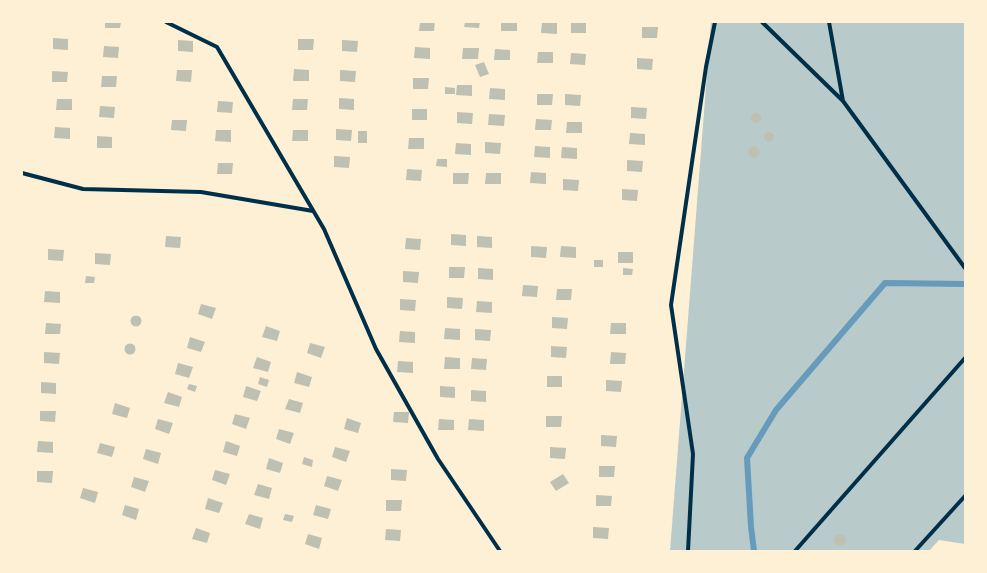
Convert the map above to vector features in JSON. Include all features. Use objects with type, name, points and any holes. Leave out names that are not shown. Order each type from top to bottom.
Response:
[{"type":"street","points":[[166,22],[217,48],[324,229],[376,349],[438,459],[500,551]]},
{"type":"street","points":[[688,551],[693,454],[672,305],[705,74],[715,22]]},
{"type":"street","points":[[762,22],[843,101],[965,268]]},
{"type":"street","points":[[829,22],[843,101]]},
{"type":"street","points":[[22,174],[83,189],[201,192],[313,211]]},
{"type":"street","points":[[795,551],[965,358]]},
{"type":"street","points":[[916,551],[965,496]]},
{"type":"shaded area","points":[[711,22],[965,22],[965,544],[939,540],[929,551],[670,551]]},
{"type":"building","points":[[105,22],[121,22],[120,28],[105,28]]},
{"type":"building","points":[[420,22],[435,22],[434,31],[419,31]]},
{"type":"building","points":[[465,22],[480,22],[479,28],[464,27]]},
{"type":"building","points":[[501,22],[517,22],[517,31],[501,31]]},
{"type":"building","points":[[542,22],[557,23],[557,34],[541,33]]},
{"type":"building","points":[[571,22],[586,22],[586,33],[571,33]]},
{"type":"building","points":[[642,27],[658,27],[657,38],[642,38]]},
{"type":"building","points":[[53,38],[68,39],[68,50],[53,49]]},
{"type":"building","points":[[298,39],[314,39],[313,50],[298,50]]},
{"type":"building","points":[[178,40],[193,41],[193,52],[178,51]]},
{"type":"building","points":[[342,40],[358,41],[357,52],[342,51]]},
{"type":"building","points":[[104,46],[119,47],[118,58],[103,57]]},
{"type":"building","points":[[415,47],[430,48],[430,59],[414,58]]},
{"type":"building","points":[[463,48],[479,48],[478,59],[462,59]]},
{"type":"building","points":[[495,49],[510,50],[510,60],[494,60]]},
{"type":"building","points":[[538,52],[553,52],[553,63],[537,63]]},
{"type":"building","points":[[571,53],[586,54],[585,65],[570,64]]},
{"type":"building","points":[[637,58],[653,59],[652,70],[637,69]]},
{"type":"building","points":[[484,62],[489,74],[480,77],[475,65]]},
{"type":"building","points":[[294,69],[309,70],[309,81],[293,81]]},
{"type":"building","points":[[177,70],[192,70],[191,82],[176,81]]},
{"type":"building","points":[[340,70],[356,71],[355,82],[340,81]]},
{"type":"building","points":[[52,71],[68,72],[67,82],[52,82]]},
{"type":"building","points":[[102,76],[117,76],[116,87],[101,87]]},
{"type":"building","points":[[413,78],[429,78],[428,89],[413,89]]},
{"type":"building","points":[[457,85],[472,85],[472,96],[456,95]]},
{"type":"building","points":[[445,87],[455,88],[455,94],[445,94]]},
{"type":"building","points":[[490,88],[505,89],[505,100],[489,99]]},
{"type":"building","points":[[537,94],[553,94],[552,105],[537,105]]},
{"type":"building","points":[[565,94],[581,95],[580,106],[565,105]]},
{"type":"building","points":[[339,98],[354,99],[354,110],[339,109]]},
{"type":"building","points":[[57,99],[72,99],[72,110],[56,110]]},
{"type":"building","points":[[293,99],[308,99],[307,110],[292,110]]},
{"type":"building","points":[[218,101],[233,102],[232,113],[217,112]]},
{"type":"building","points":[[100,106],[115,107],[114,118],[99,117]]},
{"type":"building","points":[[631,107],[647,108],[646,119],[631,118]]},
{"type":"building","points":[[412,109],[427,109],[427,120],[412,120]]},
{"type":"building","points":[[457,112],[473,113],[472,124],[457,123]]},
{"type":"building","points":[[756,113],[761,118],[756,123],[751,118]]},
{"type":"building","points":[[489,114],[505,115],[504,126],[488,125]]},
{"type":"building","points":[[536,119],[552,120],[551,130],[535,130]]},
{"type":"building","points":[[172,120],[187,120],[186,131],[171,130]]},
{"type":"building","points":[[567,122],[582,122],[582,133],[566,133]]},
{"type":"building","points":[[55,127],[70,128],[70,139],[54,138]]},
{"type":"building","points":[[336,129],[352,130],[351,141],[336,140]]},
{"type":"building","points":[[216,130],[231,130],[231,142],[215,141]]},
{"type":"building","points":[[293,130],[308,130],[308,141],[292,141]]},
{"type":"building","points":[[358,131],[367,131],[367,143],[358,143]]},
{"type":"building","points":[[767,132],[771,132],[773,133],[773,141],[767,142],[764,139],[764,135]]},
{"type":"building","points":[[630,133],[645,134],[645,145],[629,144]]},
{"type":"building","points":[[97,136],[112,137],[112,148],[97,148]]},
{"type":"building","points":[[409,138],[424,138],[424,149],[408,149]]},
{"type":"building","points":[[485,142],[501,143],[500,154],[485,153]]},
{"type":"building","points":[[456,143],[471,144],[471,155],[455,154]]},
{"type":"building","points":[[535,146],[550,147],[550,158],[534,157]]},
{"type":"building","points":[[754,146],[758,148],[760,152],[758,156],[754,158],[750,156],[748,152],[750,148]]},
{"type":"building","points":[[562,147],[577,148],[577,159],[561,158]]},
{"type":"building","points":[[334,156],[350,157],[349,168],[334,167]]},
{"type":"building","points":[[437,159],[447,159],[447,167],[436,166]]},
{"type":"building","points":[[627,160],[643,161],[642,172],[627,171]]},
{"type":"building","points":[[218,163],[233,163],[232,174],[217,174]]},
{"type":"building","points":[[407,169],[422,170],[421,181],[406,180]]},
{"type":"building","points":[[531,172],[546,173],[546,184],[530,183]]},
{"type":"building","points":[[453,173],[469,173],[468,184],[453,184]]},
{"type":"building","points":[[486,173],[501,173],[501,184],[485,184]]},
{"type":"building","points":[[563,179],[579,180],[578,191],[563,190]]},
{"type":"building","points":[[622,189],[638,190],[637,201],[622,200]]},
{"type":"building","points":[[451,234],[466,235],[466,246],[451,245]]},
{"type":"building","points":[[166,236],[181,237],[180,248],[165,247]]},
{"type":"building","points":[[477,236],[492,237],[492,248],[477,247]]},
{"type":"building","points":[[406,238],[421,239],[420,250],[405,249]]},
{"type":"building","points":[[531,246],[547,247],[546,258],[531,257]]},
{"type":"building","points":[[561,246],[576,247],[576,258],[560,257]]},
{"type":"building","points":[[48,249],[64,250],[63,261],[48,260]]},
{"type":"building","points":[[618,252],[633,252],[633,263],[618,263]]},
{"type":"building","points":[[95,253],[111,254],[110,265],[95,264]]},
{"type":"building","points":[[594,260],[603,260],[603,267],[594,267]]},
{"type":"building","points":[[449,267],[465,267],[464,278],[449,278]]},
{"type":"building","points":[[478,268],[493,269],[493,280],[478,279]]},
{"type":"building","points":[[623,268],[633,269],[632,275],[623,275]]},
{"type":"building","points":[[403,271],[419,272],[418,283],[403,282]]},
{"type":"building","points":[[86,276],[95,277],[94,283],[85,283]]},
{"type":"building","points":[[523,285],[538,286],[537,297],[522,296]]},
{"type":"building","points":[[557,289],[572,289],[571,300],[556,300]]},
{"type":"building","points":[[45,291],[60,292],[60,303],[44,302]]},
{"type":"building","points":[[447,297],[463,298],[462,309],[447,308]]},
{"type":"building","points":[[400,299],[416,300],[415,311],[400,310]]},
{"type":"building","points":[[477,301],[492,302],[492,313],[476,312]]},
{"type":"building","points":[[201,304],[216,308],[212,319],[198,314]]},
{"type":"building","points":[[136,315],[140,317],[142,321],[140,325],[136,327],[132,325],[130,321],[132,317]]},
{"type":"building","points":[[552,317],[568,318],[567,329],[552,328]]},
{"type":"building","points":[[46,323],[61,324],[60,334],[45,334]]},
{"type":"building","points":[[611,323],[626,323],[626,334],[610,334]]},
{"type":"building","points":[[266,326],[280,331],[277,341],[262,337]]},
{"type":"building","points":[[445,328],[460,329],[460,340],[444,339]]},
{"type":"building","points":[[475,329],[491,330],[490,341],[475,340]]},
{"type":"building","points":[[400,331],[415,332],[415,343],[399,342]]},
{"type":"building","points":[[190,337],[205,342],[201,352],[187,348]]},
{"type":"building","points":[[310,343],[325,347],[321,358],[307,353]]},
{"type":"building","points":[[128,344],[132,344],[134,345],[134,353],[128,354],[125,351],[125,347]]},
{"type":"building","points":[[551,346],[567,347],[566,358],[551,357]]},
{"type":"building","points":[[44,352],[60,353],[59,364],[44,363]]},
{"type":"building","points":[[611,352],[626,353],[625,364],[610,364]]},
{"type":"building","points":[[257,357],[271,362],[268,372],[253,368]]},
{"type":"building","points":[[445,357],[460,358],[460,369],[444,369]]},
{"type":"building","points":[[472,358],[487,359],[486,370],[471,369]]},
{"type":"building","points":[[398,361],[413,362],[413,373],[397,372]]},
{"type":"building","points":[[178,363],[193,367],[189,378],[175,374]]},
{"type":"building","points":[[297,372],[312,377],[309,387],[294,383]]},
{"type":"building","points":[[547,376],[562,376],[562,387],[547,387]]},
{"type":"building","points":[[260,377],[269,380],[267,387],[258,384]]},
{"type":"building","points":[[606,380],[622,381],[621,392],[606,391]]},
{"type":"building","points":[[41,382],[56,383],[56,394],[41,393]]},
{"type":"building","points":[[189,384],[197,386],[195,392],[187,389]]},
{"type":"building","points":[[246,386],[261,391],[257,401],[243,397]]},
{"type":"building","points":[[440,386],[455,387],[455,398],[440,397]]},
{"type":"building","points":[[471,390],[486,391],[486,402],[471,401]]},
{"type":"building","points":[[168,392],[182,397],[179,407],[164,403]]},
{"type":"building","points":[[289,399],[303,403],[300,413],[285,409]]},
{"type":"building","points":[[115,403],[130,408],[127,418],[112,414]]},
{"type":"building","points":[[40,411],[56,411],[55,422],[40,421]]},
{"type":"building","points":[[394,412],[409,412],[408,423],[393,422]]},
{"type":"building","points":[[235,414],[250,418],[246,429],[232,424]]},
{"type":"building","points":[[546,416],[562,416],[561,427],[546,427]]},
{"type":"building","points":[[347,418],[361,423],[358,433],[344,429]]},
{"type":"building","points":[[158,419],[173,423],[169,434],[155,429]]},
{"type":"building","points":[[439,419],[454,420],[454,430],[438,430]]},
{"type":"building","points":[[469,419],[484,420],[484,431],[468,430]]},
{"type":"building","points":[[279,429],[294,433],[290,444],[276,439]]},
{"type":"building","points":[[601,435],[617,436],[616,447],[601,446]]},
{"type":"building","points":[[38,441],[53,442],[53,453],[37,452]]},
{"type":"building","points":[[226,441],[240,446],[237,456],[223,452]]},
{"type":"building","points":[[100,443],[115,447],[112,457],[97,453]]},
{"type":"building","points":[[335,447],[350,451],[346,462],[332,457]]},
{"type":"building","points":[[550,447],[566,448],[565,459],[550,458]]},
{"type":"building","points":[[146,449],[161,453],[158,464],[143,459]]},
{"type":"building","points":[[304,457],[313,460],[312,467],[302,464]]},
{"type":"building","points":[[269,458],[283,463],[280,473],[266,469]]},
{"type":"building","points":[[599,466],[615,466],[614,477],[599,477]]},
{"type":"building","points":[[391,469],[407,470],[406,481],[391,480]]},
{"type":"building","points":[[215,470],[230,474],[226,485],[212,480]]},
{"type":"building","points":[[37,471],[53,471],[52,483],[37,482]]},
{"type":"building","points":[[563,474],[569,483],[556,491],[550,482]]},
{"type":"building","points":[[327,476],[342,480],[338,491],[324,486]]},
{"type":"building","points":[[134,477],[149,481],[145,492],[131,487]]},
{"type":"building","points":[[258,484],[272,488],[269,499],[254,495]]},
{"type":"building","points":[[83,488],[98,492],[95,503],[80,498]]},
{"type":"building","points":[[596,495],[612,496],[611,506],[596,506]]},
{"type":"building","points":[[208,498],[223,503],[219,513],[205,509]]},
{"type":"building","points":[[386,500],[402,500],[401,511],[386,511]]},
{"type":"building","points":[[125,505],[139,509],[136,520],[122,515]]},
{"type":"building","points":[[316,505],[331,509],[328,519],[313,515]]},
{"type":"building","points":[[249,514],[263,518],[260,529],[245,524]]},
{"type":"building","points":[[285,514],[294,516],[292,522],[283,520]]},
{"type":"building","points":[[593,527],[609,528],[608,539],[593,538]]},
{"type":"building","points":[[196,528],[210,533],[207,543],[192,539]]},
{"type":"building","points":[[386,529],[401,530],[400,541],[385,540]]},
{"type":"building","points":[[308,534],[322,538],[319,549],[305,544]]},
{"type":"building","points":[[838,534],[842,534],[846,540],[842,546],[838,546],[834,542],[834,538]]},
{"type":"waterway","points":[[754,551],[747,458],[776,410],[885,283],[965,284]]}]
